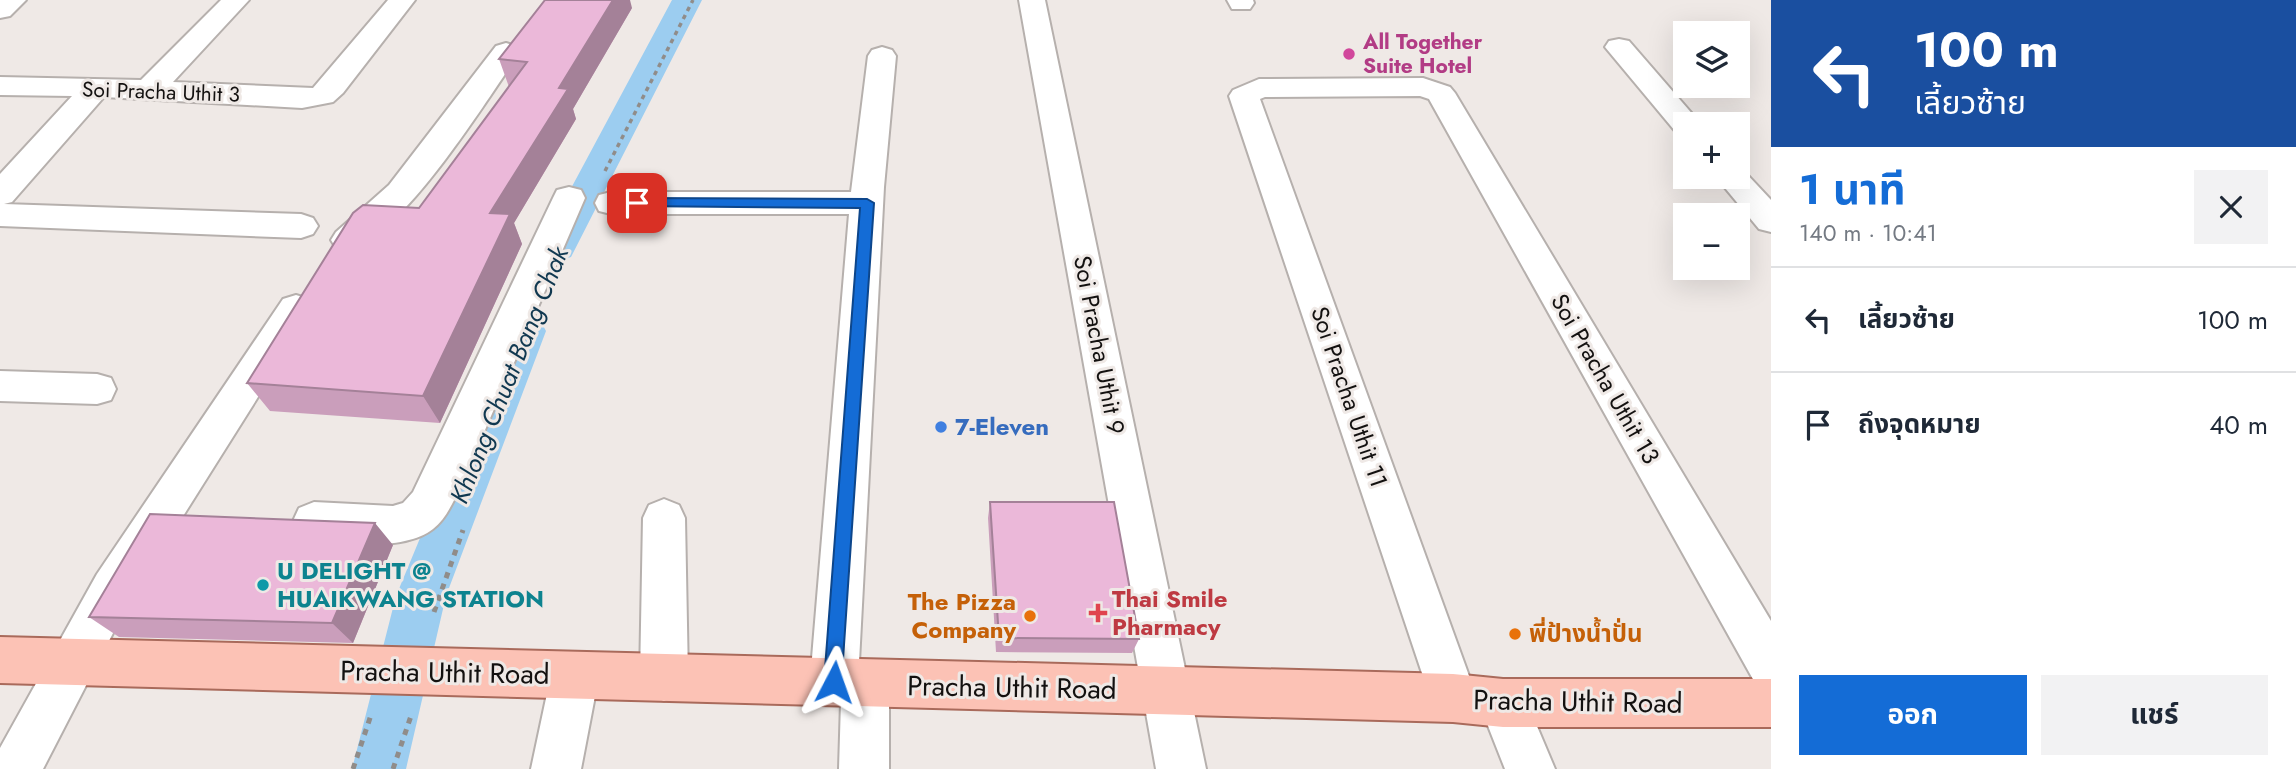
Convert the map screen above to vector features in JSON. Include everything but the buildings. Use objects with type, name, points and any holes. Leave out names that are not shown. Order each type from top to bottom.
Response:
[{"type":"main road","name":"Pracha Uthit Road","points":[[0,660],[1453,698],[1503,704],[1771,703]]},
{"type":"street","points":[[0,10],[13,0]]},
{"type":"street","points":[[149,89],[236,0]]},
{"type":"street","name":"Soi Pracha Uthit 3","points":[[0,86],[149,89],[302,99],[322,96],[333,87],[402,0]]},
{"type":"street","name":"Soi Pracha Uthit 9","points":[[1032,0],[1181,769]]},
{"type":"street","points":[[1619,47],[1676,112]]},
{"type":"street","points":[[16,769],[73,660],[158,515],[320,276],[349,239],[401,193],[506,52]]},
{"type":"street","points":[[864,769],[850,683],[867,203],[881,56]]},
{"type":"street","name":"Soi Pracha Uthit 13","points":[[1244,96],[1259,88],[1423,87],[1440,93],[1771,666]]},
{"type":"street","points":[[0,194],[95,89]]},
{"type":"street","name":"Soi Pracha Uthit 11","points":[[1244,96],[1453,698]]},
{"type":"street","points":[[1743,189],[1771,221]]},
{"type":"street","points":[[277,520],[396,524],[415,519],[439,488],[569,198]]},
{"type":"street","points":[[611,203],[867,203]]},
{"type":"street","points":[[0,215],[301,226]]},
{"type":"street","points":[[0,386],[97,389]]},
{"type":"street","points":[[158,515],[198,516]]},
{"type":"street","points":[[664,518],[664,678]]},
{"type":"street","points":[[556,769],[575,675]]},
{"type":"street","points":[[1503,704],[1530,769]]},
{"type":"path","points":[[353,769],[375,704]]},
{"type":"path","points":[[393,769],[414,705]]},
{"type":"waterway","name":"Khlong Chuat Bang Chak","points":[[558,248],[687,0]]},
{"type":"waterway","name":"Khlong Chuat Bang Chak","points":[[379,769],[421,596],[526,331]]},
{"type":"place","name":"All Together Suite Hotel","points":[[1349,54]]},
{"type":"place","name":"7-Eleven","points":[[941,427]]},
{"type":"place","name":"U DELIGHT @ HUAIKWANG STATION","points":[[263,585]]},
{"type":"place","name":"Thai Smile Pharmacy","points":[[1098,613]]},
{"type":"place","name":"The Pizza Company","points":[[1030,616]]},
{"type":"place","name":"พี่ป้างน้ำปั่น","points":[[1515,634]]},
{"type":"route","points":[[637,203],[867,203],[834,682]]}]
